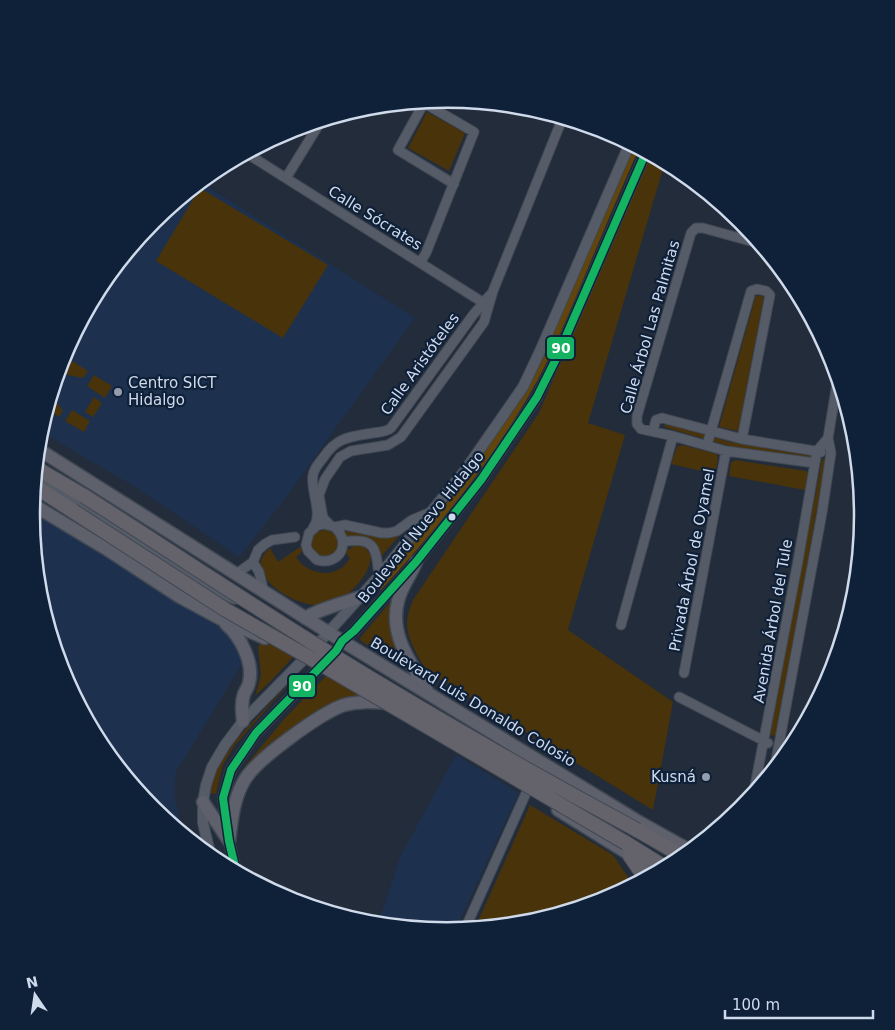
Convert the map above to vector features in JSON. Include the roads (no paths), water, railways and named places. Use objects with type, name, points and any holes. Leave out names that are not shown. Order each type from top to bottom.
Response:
[{"type":"main road","name":"Boulevard Luis Donaldo Colosio","points":[[45,453],[305,618],[325,637],[339,646],[416,686],[639,822],[684,847]]},
{"type":"main road","points":[[43,464],[55,480]]},
{"type":"main road","name":"Boulevard Luis Donaldo Colosio","points":[[42,473],[84,496],[327,652],[395,693],[546,781],[676,852]]},
{"type":"main road","points":[[41,490],[226,610],[319,663],[628,849],[652,867]]},
{"type":"main road","points":[[41,500],[73,511]]},
{"type":"main road","points":[[40,509],[180,597],[221,619],[307,656],[400,711],[527,791],[658,864]]},
{"type":"main road","points":[[416,562],[398,600],[394,622],[399,642],[428,694]]},
{"type":"main road","points":[[305,618],[317,610],[341,605],[360,597]]},
{"type":"main road","points":[[221,619],[233,630],[242,643],[247,658],[250,672],[249,683],[242,706],[243,721]]},
{"type":"main road","points":[[400,711],[389,696],[391,687],[401,682],[416,686]]},
{"type":"main road","points":[[228,841],[234,803],[244,780],[255,766],[309,725],[343,706],[360,702],[386,703]]},
{"type":"main road","points":[[203,802],[228,841]]},
{"type":"main road","points":[[628,849],[642,873]]},
{"type":"street","points":[[422,108],[398,150],[454,184]]},
{"type":"street","points":[[420,263],[426,253],[474,132],[435,108]]},
{"type":"street","name":"Calle Aristóteles","points":[[332,526],[323,518],[319,495],[324,480],[340,457],[351,451],[388,445],[401,437],[484,322],[486,304],[493,291],[560,123]]},
{"type":"street","points":[[286,178],[315,130]]},
{"type":"street","name":"Boulevard Nuevo Hidalgo","points":[[208,845],[203,823],[203,802],[212,767],[224,745],[243,721],[325,637],[379,576],[466,469],[523,387],[627,150]]},
{"type":"street","name":"Calle Sócrates","points":[[253,157],[486,304]]},
{"type":"street","name":"Boulevard Nuevo Hidalgo","points":[[233,862],[228,841],[223,798],[231,770],[256,733],[354,631],[416,562],[481,480],[537,397],[557,357],[643,158]]},
{"type":"street","name":"Calle Árbol Las Palmitas","points":[[653,431],[641,429],[637,424],[637,416],[692,233],[696,228],[704,228],[749,241]]},
{"type":"street","points":[[707,445],[751,291],[757,289],[766,291],[770,295],[742,439]]},
{"type":"street","name":"Calle Aristóteles","points":[[311,530],[317,520],[313,475],[328,449],[343,439],[384,432],[391,428],[472,315],[486,304]]},
{"type":"street","points":[[817,451],[828,438],[836,392]]},
{"type":"street","points":[[815,464],[726,451],[653,431],[656,420],[662,418],[742,439],[831,453]]},
{"type":"street","points":[[621,625],[673,436]]},
{"type":"street","name":"Avenida Árbol del Tule","points":[[776,755],[822,513],[831,453],[828,438]]},
{"type":"street","points":[[768,457],[770,444]]},
{"type":"street","name":"Privada Árbol de Oyamel","points":[[684,673],[726,451]]},
{"type":"street","name":"Avenida Árbol del Tule","points":[[756,781],[765,742],[817,451]]},
{"type":"street","points":[[42,475],[65,495],[218,592],[325,637]]},
{"type":"street","points":[[236,574],[253,562],[258,550],[272,540],[304,536],[318,525],[345,526],[382,534],[397,531],[412,520],[433,511]]},
{"type":"street","points":[[294,538],[300,541],[317,560],[330,561],[340,553],[343,542],[342,536],[332,526]]},
{"type":"street","points":[[308,551],[306,545],[311,530]]},
{"type":"street","points":[[343,542],[361,540],[371,545],[377,558],[379,576]]},
{"type":"street","points":[[253,562],[259,572],[264,592]]},
{"type":"street","points":[[339,646],[383,680],[394,684]]},
{"type":"street","points":[[679,697],[765,742],[778,746]]},
{"type":"street","points":[[761,759],[770,764]]},
{"type":"street","points":[[469,922],[527,791]]},
{"type":"place","name":"Centro SICT Hidalgo","points":[[118,392]]},
{"type":"place","name":"Kusná","points":[[706,777]]}]
